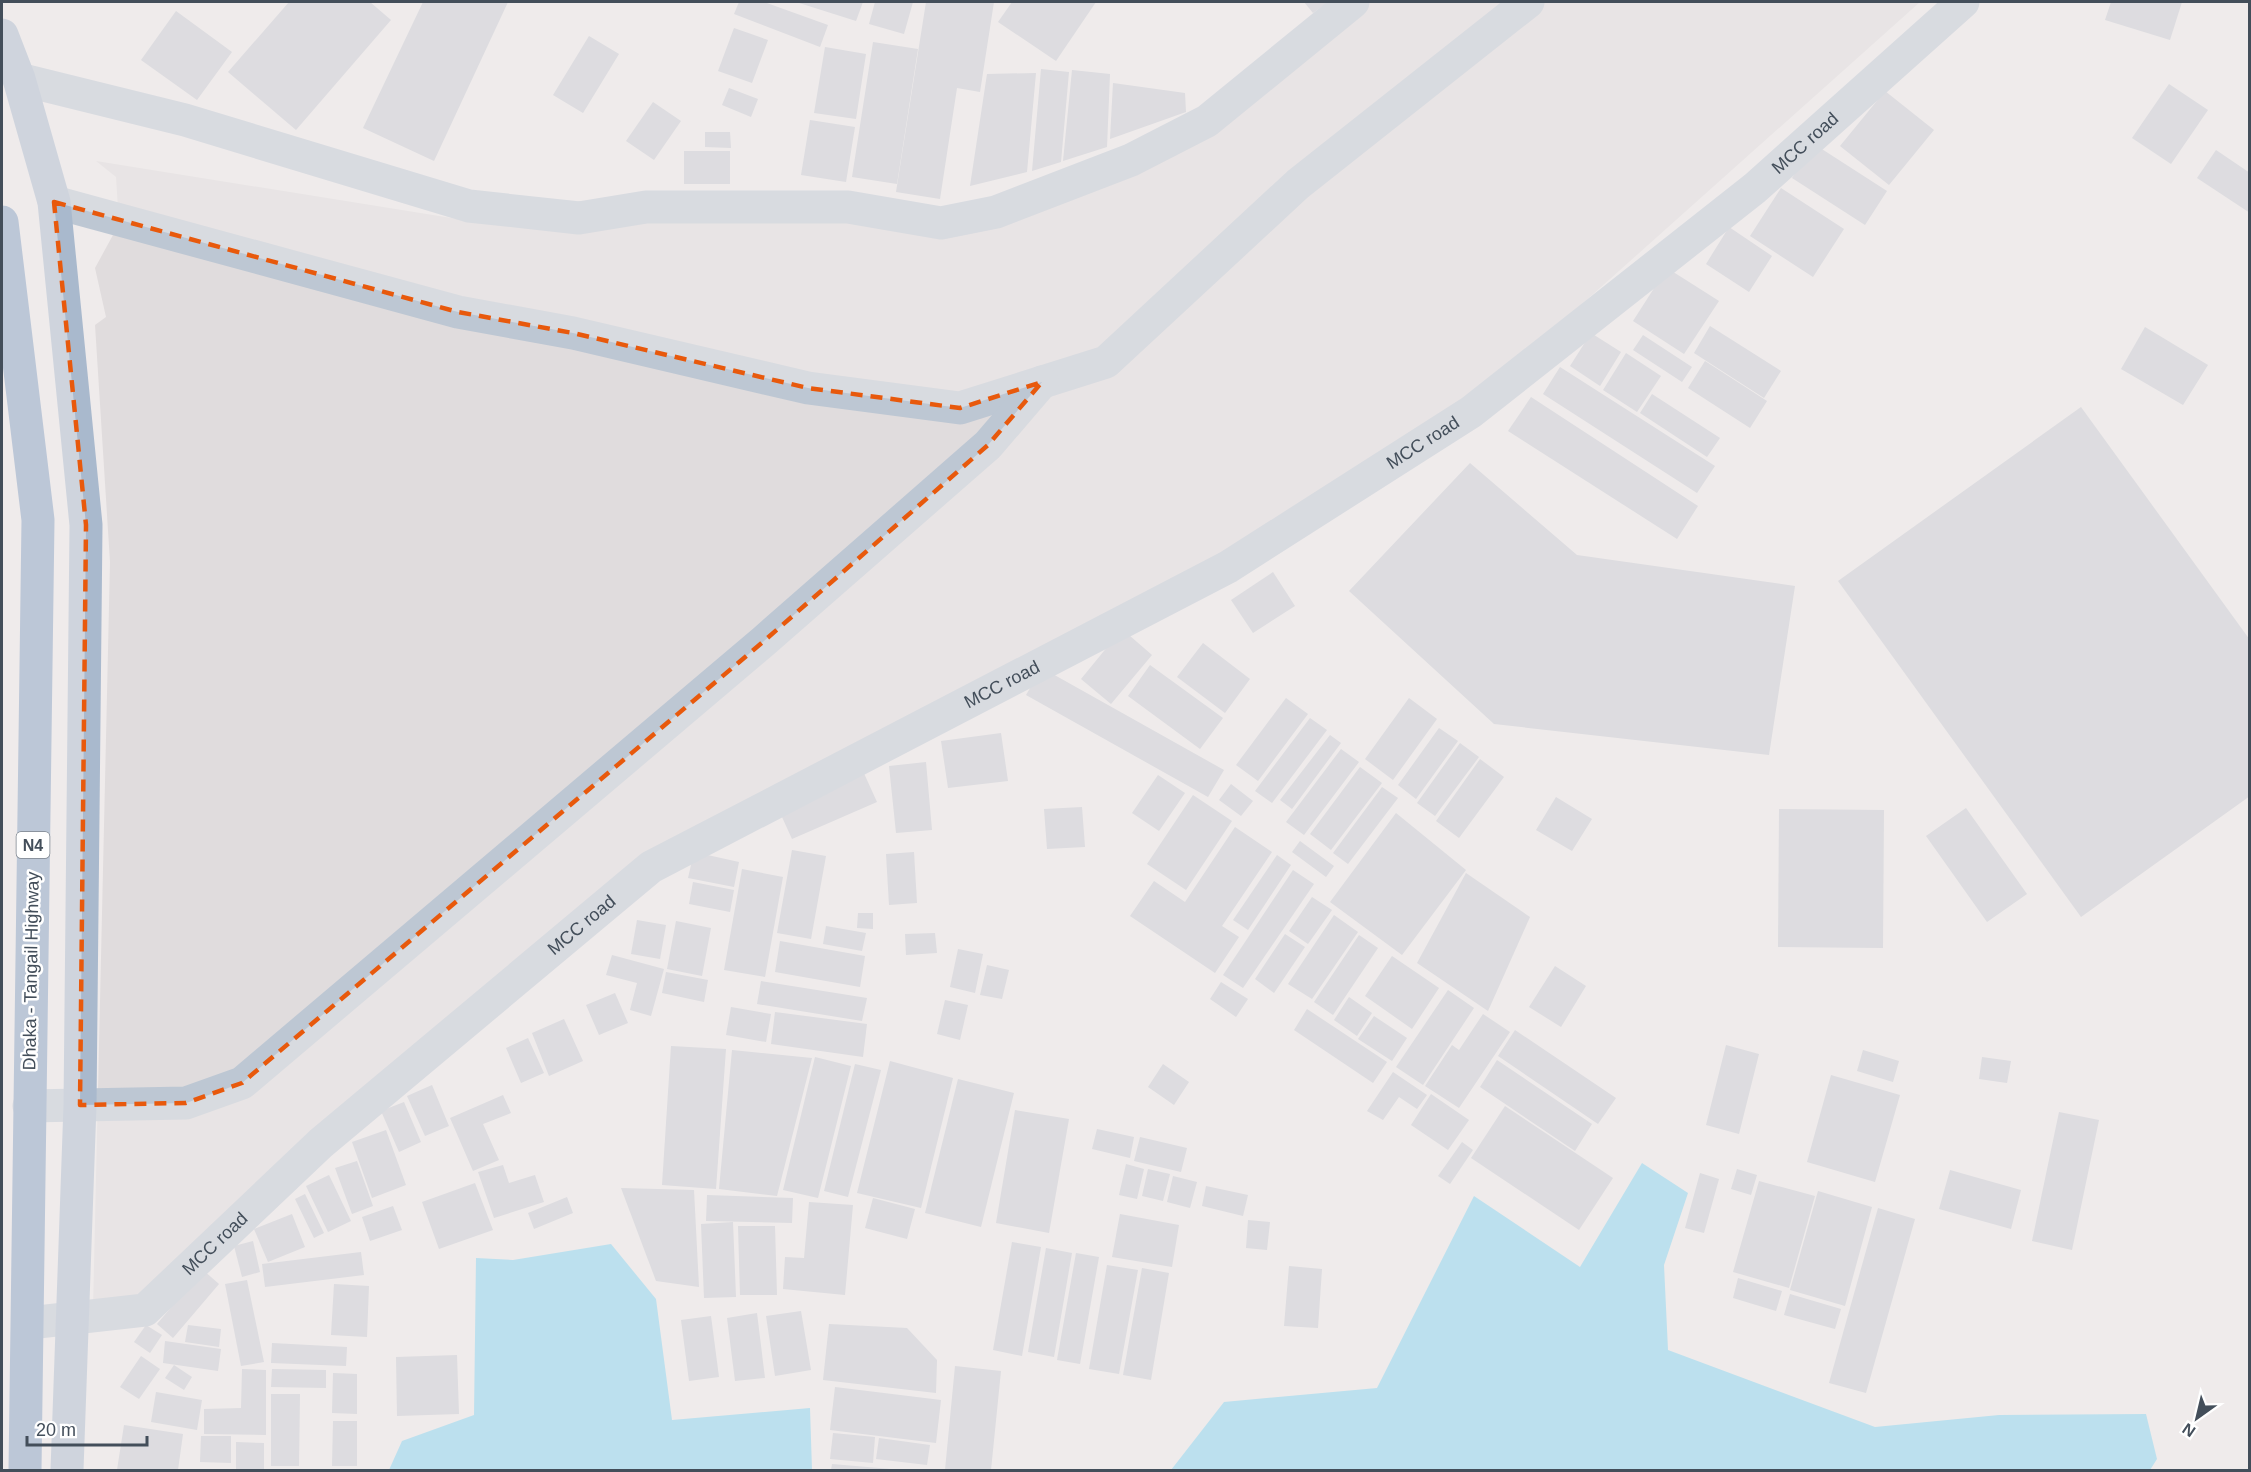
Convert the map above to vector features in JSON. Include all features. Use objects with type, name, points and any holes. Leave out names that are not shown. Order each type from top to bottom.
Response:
[{"type":"highway","name":"Dhaka - Tangail Highway","points":[[2,222],[38,520],[29,1106],[29,1323],[25,1470]]},
{"type":"main road","points":[[2,35],[19,79],[54,201],[86,525],[80,1105],[67,1470]]},
{"type":"street","points":[[19,79],[185,120],[469,206],[579,219],[646,207],[848,207],[941,223],[996,212],[1110,168],[1206,121],[1353,2]]},
{"type":"street","points":[[54,201],[458,312],[573,333],[808,388],[960,408],[1106,363],[1298,184],[1528,2]]},
{"type":"street","name":"MCC road","points":[[29,1323],[145,1310],[321,1143],[651,867],[1228,567],[1471,412],[1755,188],[1963,2]]},
{"type":"street","points":[[29,1106],[186,1103],[242,1083],[782,626],[988,445],[1042,382]]},
{"type":"highlighted area","points":[[54,202],[458,312],[573,333],[808,388],[960,408],[1042,382],[988,445],[764,641],[242,1083],[186,1103],[80,1105],[86,525]]},
{"type":"shaded area","points":[[1364,2],[1920,2],[1469,405],[1221,560],[646,860],[137,1307],[93,1310],[110,562],[95,325],[106,317],[95,268],[119,224],[116,177],[96,161],[495,225],[647,215],[849,217],[945,233],[1136,172]]},
{"type":"water","points":[[1642,1163],[1688,1193],[1664,1265],[1668,1350],[1875,1427],[1999,1415],[2146,1414],[2157,1459],[2150,1470],[1171,1470],[1224,1402],[1377,1388],[1474,1196],[1580,1267]]},
{"type":"water","points":[[611,1244],[656,1299],[672,1420],[810,1408],[812,1470],[389,1470],[402,1441],[474,1415],[476,1258],[513,1260]]},
{"type":"building","points":[[289,2],[370,2],[391,20],[296,130],[228,72]]},
{"type":"building","points":[[423,2],[508,2],[434,161],[363,128]]},
{"type":"building","points":[[739,2],[764,2],[828,25],[820,47],[734,14]]},
{"type":"building","points":[[796,2],[863,2],[856,21]]},
{"type":"building","points":[[875,2],[913,2],[904,34],[869,24]]},
{"type":"building","points":[[926,2],[994,2],[980,92],[957,88],[940,199],[896,192]]},
{"type":"building","points":[[1012,2],[1096,2],[1056,61],[998,22]]},
{"type":"building","points":[[1304,2],[1328,2],[1313,13]]},
{"type":"building","points":[[2111,2],[2182,2],[2170,40],[2105,20]]},
{"type":"building","points":[[176,11],[232,52],[197,100],[141,60]]},
{"type":"building","points":[[734,28],[768,40],[752,83],[718,71]]},
{"type":"building","points":[[589,36],[619,54],[583,113],[553,95]]},
{"type":"building","points":[[873,42],[918,49],[897,184],[852,177]]},
{"type":"building","points":[[825,47],[866,54],[856,119],[814,113]]},
{"type":"building","points":[[1041,69],[1069,72],[1061,162],[1032,171]]},
{"type":"building","points":[[1072,70],[1110,74],[1107,147],[1063,161]]},
{"type":"building","points":[[1036,73],[1027,172],[970,186],[987,74]]},
{"type":"building","points":[[1113,83],[1185,93],[1186,112],[1110,139]]},
{"type":"building","points":[[2169,84],[2208,110],[2171,164],[2132,138]]},
{"type":"building","points":[[729,88],[758,99],[751,117],[722,105]]},
{"type":"building","points":[[1885,91],[1934,130],[1889,185],[1840,146]]},
{"type":"building","points":[[653,102],[681,121],[654,160],[626,141]]},
{"type":"building","points":[[810,120],[855,127],[846,182],[801,175]]},
{"type":"building","points":[[705,132],[730,132],[731,148],[705,147]]},
{"type":"building","points":[[1814,144],[1887,191],[1865,225],[1792,178]]},
{"type":"building","points":[[2216,150],[2250,173],[2250,213],[2197,178]]},
{"type":"building","points":[[684,151],[730,151],[730,184],[684,184]]},
{"type":"building","points":[[1781,188],[1844,229],[1813,277],[1750,236]]},
{"type":"building","points":[[1729,227],[1772,256],[1749,292],[1706,264]]},
{"type":"building","points":[[1667,268],[1719,301],[1684,354],[1633,321]]},
{"type":"building","points":[[1710,326],[1781,371],[1764,398],[1694,353]]},
{"type":"building","points":[[2145,327],[2208,365],[2183,405],[2121,369]]},
{"type":"building","points":[[1591,333],[1621,352],[1600,386],[1570,366]]},
{"type":"building","points":[[1643,335],[1692,367],[1682,382],[1633,350]]},
{"type":"building","points":[[1626,353],[1661,376],[1637,412],[1603,390]]},
{"type":"building","points":[[1705,361],[1767,401],[1750,428],[1688,388]]},
{"type":"building","points":[[1560,367],[1715,466],[1697,493],[1543,394]]},
{"type":"building","points":[[1652,394],[1720,438],[1707,457],[1640,413]]},
{"type":"building","points":[[1531,397],[1698,506],[1677,539],[1508,431]]},
{"type":"building","points":[[2081,407],[2250,640],[2250,796],[2081,917],[1838,581]]},
{"type":"building","points":[[1470,463],[1577,555],[1795,586],[1769,755],[1494,724],[1349,591]]},
{"type":"building","points":[[1273,572],[1295,606],[1253,633],[1231,600]]},
{"type":"building","points":[[1122,629],[1152,655],[1111,704],[1081,679]]},
{"type":"building","points":[[1203,643],[1250,679],[1225,713],[1177,677]]},
{"type":"building","points":[[1150,665],[1223,718],[1200,749],[1128,696]]},
{"type":"building","points":[[1042,668],[1224,770],[1208,797],[1026,695]]},
{"type":"building","points":[[1286,698],[1308,714],[1258,781],[1236,765]]},
{"type":"building","points":[[1409,698],[1437,719],[1393,780],[1365,759]]},
{"type":"building","points":[[1310,718],[1327,730],[1272,803],[1255,791]]},
{"type":"building","points":[[1439,728],[1458,741],[1416,799],[1398,785]]},
{"type":"building","points":[[1001,733],[1008,781],[948,788],[941,741]]},
{"type":"building","points":[[1330,735],[1341,743],[1292,809],[1280,800]]},
{"type":"building","points":[[1460,743],[1479,757],[1435,816],[1417,803]]},
{"type":"building","points":[[1341,749],[1359,762],[1304,835],[1286,822]]},
{"type":"building","points":[[1480,759],[1504,777],[1459,838],[1436,821]]},
{"type":"building","points":[[926,762],[932,830],[896,833],[889,766]]},
{"type":"building","points":[[1360,767],[1382,783],[1331,850],[1310,834]]},
{"type":"building","points":[[862,769],[877,802],[792,839],[777,806]]},
{"type":"building","points":[[1158,775],[1185,793],[1159,831],[1132,813]]},
{"type":"building","points":[[1231,784],[1253,801],[1241,816],[1219,800]]},
{"type":"building","points":[[1382,787],[1398,798],[1348,864],[1333,853]]},
{"type":"building","points":[[1193,795],[1232,821],[1186,890],[1147,864]]},
{"type":"building","points":[[1556,797],[1592,819],[1572,851],[1536,830]]},
{"type":"building","points":[[1082,807],[1085,847],[1047,849],[1044,809]]},
{"type":"building","points":[[1966,808],[2027,894],[1987,922],[1926,836]]},
{"type":"building","points":[[1779,809],[1884,810],[1883,948],[1778,947]]},
{"type":"building","points":[[1396,813],[1466,870],[1402,955],[1330,902]]},
{"type":"building","points":[[1235,827],[1272,852],[1222,926],[1239,937],[1215,973],[1130,916],[1154,881],[1185,902]]},
{"type":"building","points":[[1300,841],[1334,866],[1326,877],[1292,852]]},
{"type":"building","points":[[792,850],[826,856],[811,939],[777,933]]},
{"type":"building","points":[[694,852],[739,862],[734,887],[688,878]]},
{"type":"building","points":[[914,852],[917,903],[889,905],[886,854]]},
{"type":"building","points":[[1277,855],[1291,865],[1248,930],[1233,920]]},
{"type":"building","points":[[742,869],[783,877],[765,977],[724,970]]},
{"type":"building","points":[[1293,870],[1314,884],[1243,988],[1223,975]]},
{"type":"building","points":[[1466,873],[1530,917],[1488,1011],[1417,963]]},
{"type":"building","points":[[693,882],[734,890],[730,912],[689,904]]},
{"type":"building","points":[[1312,897],[1332,910],[1308,944],[1289,931]]},
{"type":"building","points":[[858,913],[873,913],[873,929],[857,928]]},
{"type":"building","points":[[1334,915],[1358,932],[1312,999],[1288,984]]},
{"type":"building","points":[[637,920],[666,925],[660,959],[631,954]]},
{"type":"building","points":[[676,921],[711,928],[702,976],[667,969]]},
{"type":"building","points":[[826,926],[866,933],[862,951],[823,944]]},
{"type":"building","points":[[935,933],[937,953],[906,955],[905,934]]},
{"type":"building","points":[[1285,934],[1305,947],[1274,993],[1255,979]]},
{"type":"building","points":[[1359,935],[1378,948],[1333,1015],[1314,1002]]},
{"type":"building","points":[[780,941],[865,956],[860,987],[775,972]]},
{"type":"building","points":[[958,949],[983,954],[975,993],[950,987]]},
{"type":"building","points":[[612,955],[664,969],[651,1016],[630,1010],[637,983],[606,975]]},
{"type":"building","points":[[1392,956],[1439,988],[1412,1029],[1365,996]]},
{"type":"building","points":[[987,965],[1009,970],[1002,999],[980,995]]},
{"type":"building","points":[[1555,966],[1586,986],[1561,1027],[1529,1007]]},
{"type":"building","points":[[666,972],[708,980],[704,1002],[662,993]]},
{"type":"building","points":[[761,981],[867,998],[862,1021],[757,1004]]},
{"type":"building","points":[[1221,982],[1248,999],[1236,1017],[1210,999]]},
{"type":"building","points":[[1448,990],[1474,1008],[1423,1085],[1396,1067]]},
{"type":"building","points":[[615,993],[628,1023],[599,1035],[586,1005]]},
{"type":"building","points":[[1349,997],[1372,1013],[1357,1036],[1334,1020]]},
{"type":"building","points":[[945,1000],[968,1005],[960,1040],[937,1034]]},
{"type":"building","points":[[731,1007],[771,1014],[766,1042],[726,1035]]},
{"type":"building","points":[[1307,1009],[1387,1062],[1373,1083],[1294,1030]]},
{"type":"building","points":[[775,1012],[867,1024],[863,1057],[771,1044]]},
{"type":"building","points":[[1483,1014],[1510,1032],[1459,1108],[1425,1086],[1452,1045],[1459,1050]]},
{"type":"building","points":[[1374,1016],[1407,1038],[1392,1061],[1358,1039]]},
{"type":"building","points":[[564,1019],[583,1061],[549,1076],[532,1033]]},
{"type":"building","points":[[1515,1030],[1616,1098],[1598,1124],[1498,1056]]},
{"type":"building","points":[[528,1038],[544,1073],[521,1083],[506,1048]]},
{"type":"building","points":[[1726,1045],[1759,1054],[1739,1134],[1706,1125]]},
{"type":"building","points":[[671,1046],[726,1049],[716,1189],[662,1185]]},
{"type":"building","points":[[732,1050],[812,1058],[777,1196],[719,1189]]},
{"type":"building","points":[[1863,1050],[1899,1061],[1893,1082],[1857,1071]]},
{"type":"building","points":[[815,1057],[851,1066],[818,1198],[783,1190]]},
{"type":"building","points":[[1982,1057],[2011,1061],[2007,1083],[1979,1079]]},
{"type":"building","points":[[1497,1060],[1592,1124],[1575,1151],[1480,1087]]},
{"type":"building","points":[[890,1061],[953,1078],[921,1208],[857,1193]]},
{"type":"building","points":[[855,1064],[881,1070],[848,1197],[824,1191]]},
{"type":"building","points":[[1163,1064],[1189,1082],[1174,1105],[1148,1087]]},
{"type":"building","points":[[1393,1072],[1427,1095],[1417,1109],[1399,1097],[1383,1120],[1367,1111]]},
{"type":"building","points":[[1831,1075],[1900,1095],[1875,1182],[1807,1162]]},
{"type":"building","points":[[958,1079],[1014,1093],[981,1227],[925,1213]]},
{"type":"building","points":[[432,1085],[449,1126],[425,1136],[407,1096]]},
{"type":"building","points":[[1431,1094],[1469,1120],[1448,1150],[1411,1125]]},
{"type":"building","points":[[503,1095],[511,1113],[483,1124],[499,1160],[473,1171],[450,1118]]},
{"type":"building","points":[[404,1102],[421,1142],[399,1152],[381,1111]]},
{"type":"building","points":[[1505,1106],[1613,1178],[1579,1230],[1471,1158]]},
{"type":"building","points":[[1015,1110],[1069,1119],[1049,1233],[996,1223]]},
{"type":"building","points":[[2059,1112],[2099,1120],[2072,1250],[2032,1241]]},
{"type":"building","points":[[1097,1129],[1134,1137],[1130,1158],[1092,1149]]},
{"type":"building","points":[[386,1130],[406,1185],[372,1198],[352,1142]]},
{"type":"building","points":[[1140,1137],[1187,1148],[1181,1172],[1134,1161]]},
{"type":"building","points":[[1462,1142],[1473,1150],[1450,1184],[1438,1176]]},
{"type":"building","points":[[357,1161],[373,1206],[352,1214],[335,1168]]},
{"type":"building","points":[[1126,1164],[1144,1169],[1137,1199],[1119,1195]]},
{"type":"building","points":[[503,1165],[509,1183],[535,1175],[544,1202],[494,1218],[478,1172]]},
{"type":"building","points":[[1148,1169],[1170,1174],[1163,1201],[1142,1196]]},
{"type":"building","points":[[1737,1169],[1757,1175],[1751,1195],[1731,1189]]},
{"type":"building","points":[[1950,1170],[2021,1190],[2011,1229],[1939,1209]]},
{"type":"building","points":[[1700,1173],[1719,1179],[1704,1233],[1685,1228]]},
{"type":"building","points":[[329,1175],[351,1221],[328,1232],[306,1186]]},
{"type":"building","points":[[1173,1176],[1197,1182],[1190,1208],[1167,1202]]},
{"type":"building","points":[[1759,1181],[1815,1196],[1789,1288],[1733,1272]]},
{"type":"building","points":[[475,1183],[493,1230],[439,1249],[422,1202]]},
{"type":"building","points":[[1206,1186],[1248,1195],[1243,1216],[1202,1206]]},
{"type":"building","points":[[621,1188],[694,1190],[699,1287],[656,1281]]},
{"type":"building","points":[[1818,1191],[1872,1207],[1845,1306],[1790,1290]]},
{"type":"building","points":[[305,1194],[324,1233],[314,1238],[295,1199]]},
{"type":"building","points":[[707,1195],[793,1198],[792,1223],[706,1221]]},
{"type":"building","points":[[567,1197],[573,1213],[534,1229],[528,1213]]},
{"type":"building","points":[[873,1198],[915,1209],[907,1239],[865,1228]]},
{"type":"building","points":[[809,1202],[853,1205],[845,1295],[783,1289],[785,1257],[804,1258]]},
{"type":"building","points":[[393,1206],[402,1230],[370,1241],[362,1217]]},
{"type":"building","points":[[1878,1208],[1915,1219],[1866,1393],[1829,1383]]},
{"type":"building","points":[[292,1214],[305,1247],[268,1262],[254,1229]]},
{"type":"building","points":[[1120,1214],[1179,1225],[1172,1267],[1112,1257]]},
{"type":"building","points":[[1248,1220],[1270,1222],[1267,1250],[1246,1248]]},
{"type":"building","points":[[733,1222],[736,1297],[704,1298],[701,1224]]},
{"type":"building","points":[[738,1226],[775,1226],[777,1295],[740,1295]]},
{"type":"building","points":[[253,1241],[260,1272],[242,1277],[234,1246]]},
{"type":"building","points":[[1012,1242],[1041,1247],[1022,1356],[993,1350]]},
{"type":"building","points":[[1046,1248],[1072,1253],[1054,1357],[1028,1352]]},
{"type":"building","points":[[361,1252],[364,1275],[265,1287],[262,1264]]},
{"type":"building","points":[[1076,1253],[1099,1257],[1080,1364],[1057,1360]]},
{"type":"building","points":[[1107,1265],[1138,1270],[1119,1374],[1089,1369]]},
{"type":"building","points":[[1289,1266],[1322,1269],[1318,1328],[1284,1326]]},
{"type":"building","points":[[1142,1268],[1169,1273],[1151,1380],[1123,1375]]},
{"type":"building","points":[[203,1270],[219,1284],[173,1338],[157,1324]]},
{"type":"building","points":[[1738,1278],[1782,1291],[1776,1311],[1733,1298]]},
{"type":"building","points":[[247,1280],[264,1362],[241,1366],[225,1284]]},
{"type":"building","points":[[334,1284],[369,1286],[367,1337],[331,1335]]},
{"type":"building","points":[[1790,1294],[1841,1309],[1835,1329],[1784,1315]]},
{"type":"building","points":[[801,1311],[811,1370],[775,1376],[766,1316]]},
{"type":"building","points":[[757,1313],[765,1378],[735,1381],[727,1318]]},
{"type":"building","points":[[711,1316],[719,1377],[689,1381],[681,1320]]},
{"type":"building","points":[[829,1324],[907,1328],[937,1360],[936,1393],[823,1380]]},
{"type":"building","points":[[146,1325],[162,1335],[150,1353],[134,1342]]},
{"type":"building","points":[[188,1325],[221,1329],[219,1347],[185,1342]]},
{"type":"building","points":[[165,1341],[221,1349],[218,1371],[163,1363]]},
{"type":"building","points":[[272,1343],[347,1347],[346,1366],[271,1363]]},
{"type":"building","points":[[457,1355],[459,1414],[397,1416],[396,1357]]},
{"type":"building","points":[[141,1356],[160,1369],[139,1399],[120,1387]]},
{"type":"building","points":[[174,1365],[192,1377],[184,1390],[165,1378]]},
{"type":"building","points":[[955,1366],[1001,1371],[991,1470],[945,1470]]},
{"type":"building","points":[[242,1369],[266,1370],[266,1435],[204,1434],[204,1409],[241,1408]]},
{"type":"building","points":[[272,1369],[326,1370],[326,1388],[271,1387]]},
{"type":"building","points":[[333,1373],[357,1374],[357,1414],[332,1413]]},
{"type":"building","points":[[835,1387],[941,1400],[936,1443],[830,1430]]},
{"type":"building","points":[[156,1392],[202,1400],[197,1430],[151,1422]]},
{"type":"building","points":[[271,1394],[300,1394],[299,1466],[271,1466]]},
{"type":"building","points":[[333,1421],[357,1421],[357,1466],[332,1466]]},
{"type":"building","points":[[124,1425],[183,1434],[178,1470],[117,1470]]},
{"type":"building","points":[[833,1433],[875,1437],[873,1463],[830,1459]]},
{"type":"building","points":[[201,1436],[231,1436],[231,1463],[200,1462]]},
{"type":"building","points":[[879,1438],[930,1445],[927,1465],[876,1459]]},
{"type":"building","points":[[236,1442],[264,1443],[264,1470],[236,1470]]},
{"type":"building","points":[[832,1464],[891,1469],[891,1470],[831,1470]]}]
